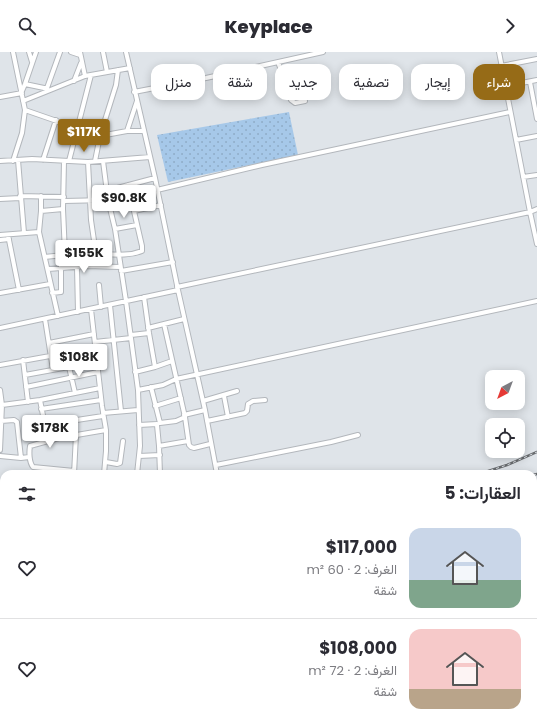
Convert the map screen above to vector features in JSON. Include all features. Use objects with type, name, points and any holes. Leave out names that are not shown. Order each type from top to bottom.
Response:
[{"type":"street","points":[[13,52],[25,110],[22,134],[16,160],[24,233]]},
{"type":"street","points":[[29,52],[32,62]]},
{"type":"street","points":[[0,98],[22,92],[36,52]]},
{"type":"street","points":[[47,90],[60,52]]},
{"type":"street","points":[[71,52],[80,53],[85,76]]},
{"type":"street","points":[[103,52],[107,72]]},
{"type":"street","points":[[126,52],[155,178],[177,289],[205,410],[210,444],[217,470]]},
{"type":"street","points":[[134,92],[206,78],[323,52]]},
{"type":"street","points":[[499,52],[501,64]]},
{"type":"street","points":[[510,64],[537,58]]},
{"type":"street","points":[[74,81],[82,62]]},
{"type":"street","points":[[278,62],[291,100],[295,103],[305,101]]},
{"type":"street","points":[[23,101],[47,90],[85,76],[130,68]]},
{"type":"street","points":[[95,161],[100,136],[116,86],[118,70]]},
{"type":"street","points":[[52,293],[61,292],[63,209],[67,161],[91,75]]},
{"type":"street","points":[[525,83],[537,80]]},
{"type":"street","points":[[530,82],[535,100],[537,119]]},
{"type":"street","points":[[26,84],[47,90]]},
{"type":"street","points":[[127,131],[137,100]]},
{"type":"street","points":[[508,100],[537,242]]},
{"type":"street","points":[[25,110],[100,136],[127,131],[144,131]]},
{"type":"street","points":[[157,190],[262,165],[510,112]]},
{"type":"street","points":[[43,160],[56,120]]},
{"type":"street","points":[[516,140],[537,136]]},
{"type":"street","points":[[0,161],[43,160],[88,162],[150,157]]},
{"type":"street","points":[[103,161],[108,202],[115,229],[119,255],[138,390],[140,441],[137,470]]},
{"type":"street","points":[[88,162],[88,190],[96,254]]},
{"type":"street","points":[[523,177],[537,175]]},
{"type":"street","points":[[106,190],[155,178]]},
{"type":"street","points":[[45,256],[63,254],[119,255],[142,251],[128,185]]},
{"type":"street","points":[[41,196],[39,232],[58,316]]},
{"type":"street","points":[[0,199],[41,196],[108,202],[131,199]]},
{"type":"street","points":[[134,211],[160,206]]},
{"type":"street","points":[[41,211],[63,209]]},
{"type":"street","points":[[0,328],[530,212],[537,209]]},
{"type":"street","points":[[115,229],[137,225]]},
{"type":"street","points":[[0,240],[24,233],[39,232]]},
{"type":"street","points":[[0,235],[8,237]]},
{"type":"street","points":[[8,237],[19,290]]},
{"type":"street","points":[[48,269],[87,266],[121,269],[172,262]]},
{"type":"street","points":[[77,267],[78,312]]},
{"type":"street","points":[[0,294],[50,284]]},
{"type":"street","points":[[99,285],[101,307]]},
{"type":"street","points":[[144,297],[155,367]]},
{"type":"street","points":[[138,390],[163,385],[176,379],[196,376],[537,301]]},
{"type":"street","points":[[110,305],[121,410]]},
{"type":"street","points":[[91,309],[96,362],[106,430],[105,470]]},
{"type":"street","points":[[44,319],[53,370]]},
{"type":"street","points":[[148,328],[184,319]]},
{"type":"street","points":[[164,324],[185,416],[188,441],[191,447],[194,448],[210,444]]},
{"type":"street","points":[[94,342],[149,333]]},
{"type":"street","points":[[49,343],[94,334]]},
{"type":"street","points":[[0,365],[50,356]]},
{"type":"street","points":[[23,360],[28,402]]},
{"type":"street","points":[[135,372],[172,361]]},
{"type":"street","points":[[25,375],[96,362]]},
{"type":"street","points":[[69,367],[75,393]]},
{"type":"street","points":[[26,387],[98,372]]},
{"type":"street","points":[[151,387],[158,424],[160,470]]},
{"type":"street","points":[[2,405],[40,400],[100,388]]},
{"type":"street","points":[[0,390],[2,405],[0,450]]},
{"type":"street","points":[[203,401],[237,391]]},
{"type":"street","points":[[224,396],[228,417]]},
{"type":"street","points":[[155,406],[180,398]]},
{"type":"street","points":[[40,400],[48,441]]},
{"type":"street","points":[[41,409],[101,400]]},
{"type":"street","points":[[207,421],[244,413],[247,411],[246,407],[251,402],[265,400]]},
{"type":"street","points":[[44,425],[121,410],[138,410]]},
{"type":"street","points":[[139,425],[176,421],[185,416],[205,410]]},
{"type":"street","points":[[1,420],[14,420],[17,422],[21,458]]},
{"type":"street","points":[[56,470],[33,466],[31,464],[30,446],[76,435],[106,430]]},
{"type":"street","points":[[74,470],[76,435]]},
{"type":"street","points":[[216,464],[331,442],[358,435]]},
{"type":"street","points":[[106,462],[120,463],[123,441]]},
{"type":"street","points":[[160,446],[188,441]]},
{"type":"street","points":[[139,456],[160,455]]},
{"type":"street","points":[[0,456],[21,458],[30,457]]},
{"type":"shaded area","points":[[289,112],[298,155],[168,182],[157,135]]},
{"type":"railway","points":[[491,470],[537,452]]}]
